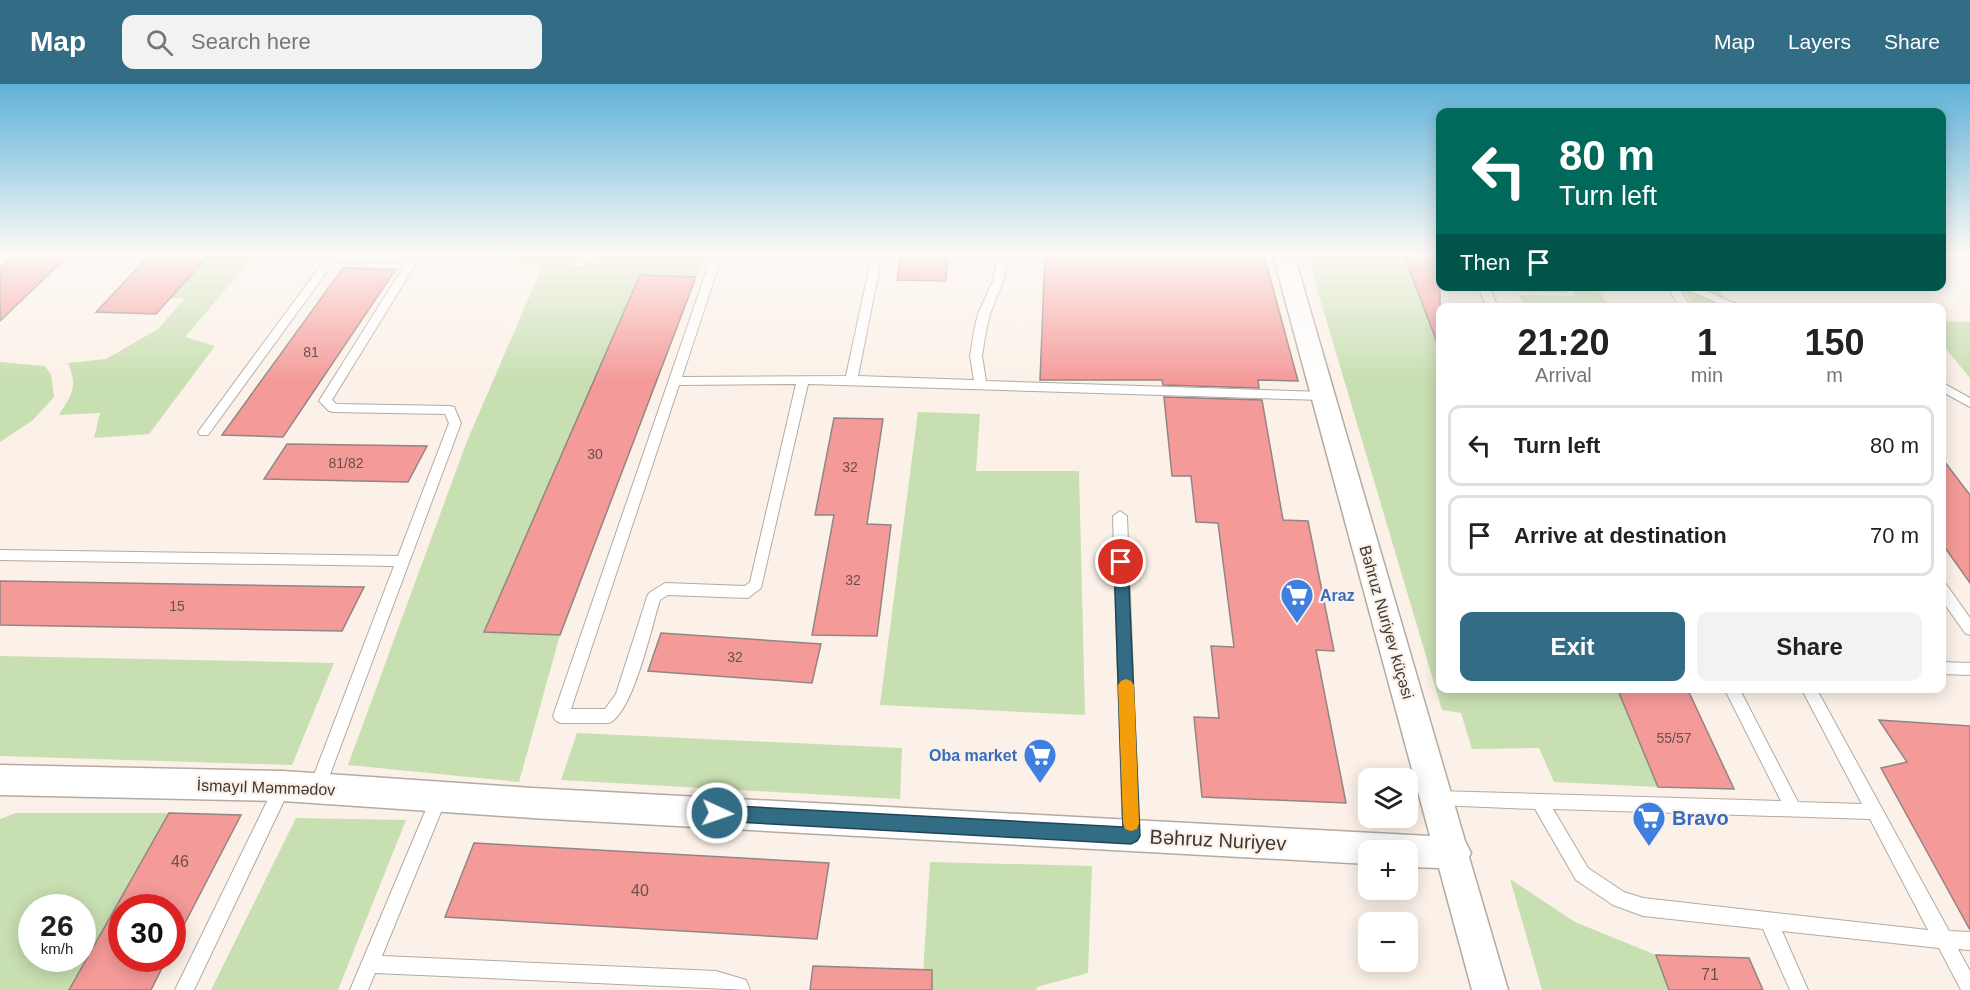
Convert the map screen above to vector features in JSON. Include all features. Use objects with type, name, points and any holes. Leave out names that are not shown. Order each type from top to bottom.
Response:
[{"type":"street","name":"Bəhruz Nuriyev küçəsi","points":[[1295,297],[1454,854],[1490,990]]},
{"type":"street","name":"İsmayıl Məmmədov","points":[[0,780],[283,786],[532,803]]},
{"type":"street","name":"Bəhruz Nuriyev","points":[[532,803],[1358,848]]},
{"type":"street","points":[[1418,852],[1454,854]]},
{"type":"lane","points":[[204,432],[303,297]]},
{"type":"lane","points":[[317,788],[455,423],[450,410],[333,408],[326,401],[390,297]]},
{"type":"lane","points":[[703,297],[561,716],[609,716],[623,697],[654,597],[665,589],[748,592],[756,584],[803,381]]},
{"type":"lane","points":[[851,380],[868,297]]},
{"type":"lane","points":[[981,384],[976,356],[984,314],[991,297]]},
{"type":"lane","points":[[1713,297],[1727,303]]},
{"type":"lane","points":[[674,381],[851,380],[1322,396]]},
{"type":"lane","points":[[1946,389],[1970,403]]},
{"type":"lane","points":[[1120,516],[1131,836]]},
{"type":"lane","points":[[0,555],[402,561]]},
{"type":"lane","points":[[1946,595],[1970,629]]},
{"type":"lane","points":[[1946,668],[1970,669]]},
{"type":"lane","points":[[1734,693],[1793,808]]},
{"type":"lane","points":[[1811,693],[1970,989]]},
{"type":"lane","points":[[184,990],[283,786]]},
{"type":"lane","points":[[359,990],[440,795]]},
{"type":"lane","points":[[1438,798],[1873,812]]},
{"type":"lane","points":[[1540,802],[1582,874],[1619,899],[1643,907],[1942,940],[1970,941]]},
{"type":"lane","points":[[1768,921],[1799,990]]},
{"type":"lane","points":[[369,964],[716,980],[741,986],[741,990]]},
{"type":"green space","points":[[172,297],[219,297],[185,337],[215,346],[149,434],[94,438],[100,413],[59,415],[73,385],[68,363],[106,359],[158,329],[185,298],[170,299]]},
{"type":"green space","points":[[529,297],[630,297],[484,631],[560,635],[519,782],[348,765],[467,441]]},
{"type":"green space","points":[[1320,297],[1420,297],[1436,340],[1436,690]]},
{"type":"green space","points":[[1520,297],[1603,297],[1607,303],[1523,303]]},
{"type":"green space","points":[[1688,297],[1724,297],[1728,303],[1692,303]]},
{"type":"green space","points":[[1946,321],[1970,322],[1970,378],[1946,349]]},
{"type":"green space","points":[[0,362],[45,366],[51,375],[54,397],[33,420],[0,442]]},
{"type":"green space","points":[[918,412],[980,414],[976,471],[1079,471],[1085,715],[880,705]]},
{"type":"green space","points":[[0,656],[334,663],[292,765],[0,756]]},
{"type":"green space","points":[[1437,693],[1619,693],[1658,787],[1554,782],[1539,748],[1472,749],[1461,713],[1442,710]]},
{"type":"green space","points":[[577,733],[902,748],[900,799],[561,780]]},
{"type":"green space","points":[[16,813],[169,813],[123,894],[108,894],[108,921],[96,942],[96,894],[18,894],[18,972],[79,972],[69,990],[0,990],[0,819]]},
{"type":"green space","points":[[296,818],[406,820],[338,990],[211,990]]},
{"type":"green space","points":[[930,862],[1092,866],[1088,973],[1037,987],[1036,990],[922,990]]},
{"type":"green space","points":[[1510,879],[1575,922],[1656,955],[1669,990],[1542,990]]},
{"type":"building","points":[[0,297],[25,297],[0,321]]},
{"type":"building","points":[[110,297],[171,297],[156,314],[96,312]]},
{"type":"building","points":[[322,297],[377,297],[283,437],[222,435]]},
{"type":"building","points":[[630,297],[688,297],[560,635],[484,632]]},
{"type":"building","points":[[1043,297],[1275,297],[1298,381],[1258,380],[1259,388],[1163,385],[1162,380],[1040,380]]},
{"type":"building","points":[[1420,297],[1440,297],[1440,303],[1436,303],[1436,340]]},
{"type":"building","points":[[1164,397],[1262,400],[1283,520],[1308,521],[1334,651],[1316,650],[1346,803],[1202,797],[1194,717],[1219,718],[1211,646],[1234,647],[1218,523],[1196,522],[1191,476],[1172,476]]},
{"type":"building","points":[[834,418],[883,419],[867,524],[891,525],[877,636],[812,635],[834,515],[815,515]]},
{"type":"building","points":[[287,444],[427,446],[408,482],[264,479]]},
{"type":"building","points":[[1946,464],[1970,495],[1970,583],[1946,549]]},
{"type":"building","points":[[0,581],[364,587],[342,631],[0,625]]},
{"type":"building","points":[[661,633],[821,644],[812,683],[648,671]]},
{"type":"building","points":[[1619,693],[1689,693],[1734,789],[1658,787]]},
{"type":"building","points":[[1879,720],[1970,726],[1970,930],[1881,768],[1907,762]]},
{"type":"building","points":[[169,813],[241,815],[186,921],[186,894],[123,894]]},
{"type":"building","points":[[474,843],[829,863],[817,939],[445,917]]},
{"type":"building","points":[[108,921],[108,972],[160,972],[151,990],[69,990],[79,972],[96,972],[96,942]]},
{"type":"building","points":[[1656,955],[1749,958],[1763,990],[1669,990]]},
{"type":"building","points":[[813,966],[932,970],[932,990],[810,990]]},
{"type":"slow traffic","points":[[1126,685],[1131,823]]},
{"type":"place","name":"Araz","points":[[1297,624]]},
{"type":"place","name":"Oba market","points":[[1040,784]]},
{"type":"place","name":"Bravo","points":[[1649,847]]},
{"type":"route","points":[[717,813],[1131,836],[1121,562]]}]
